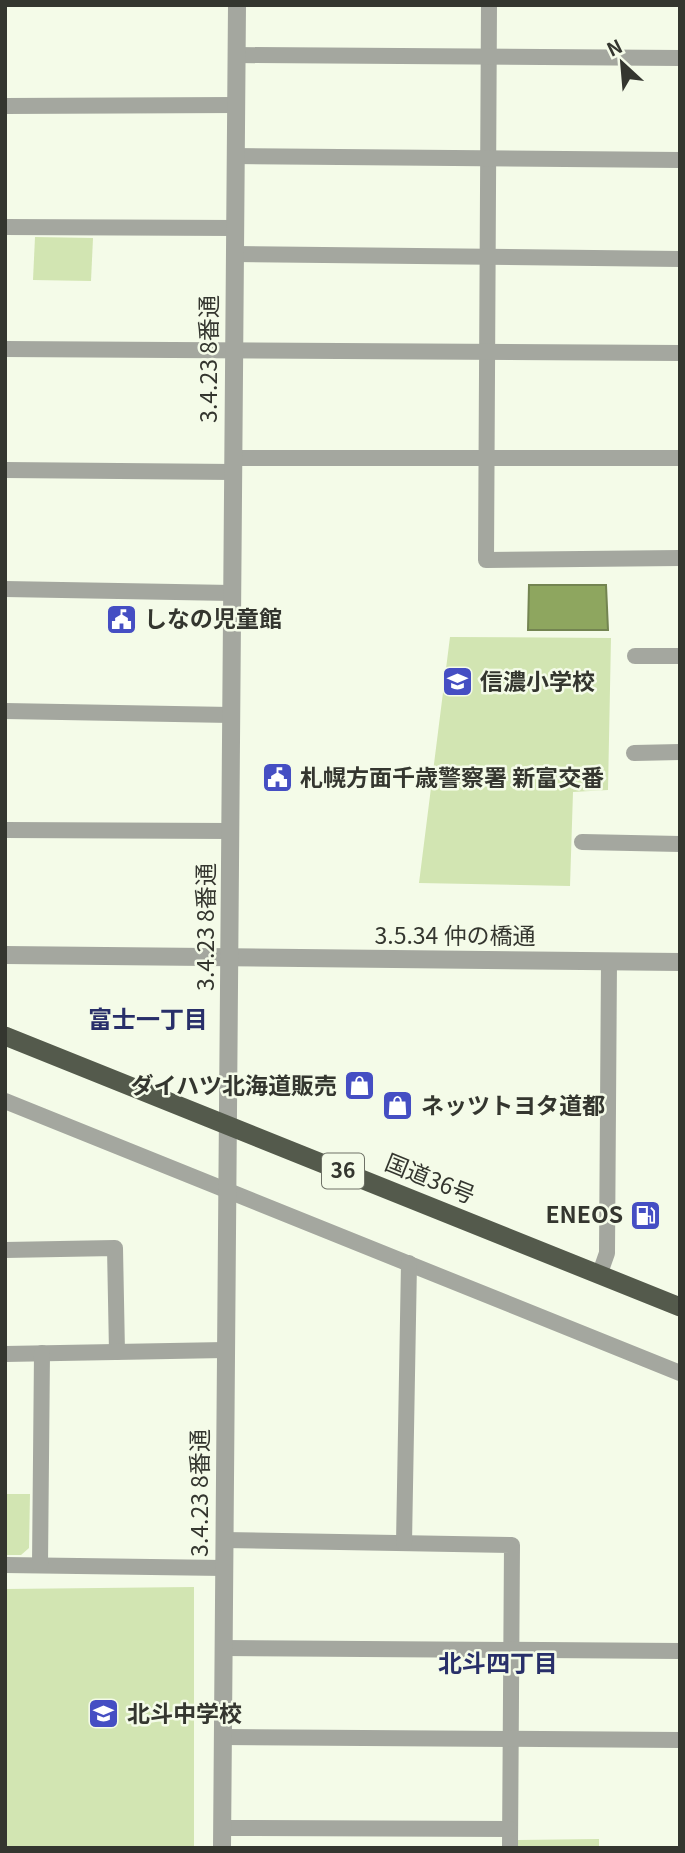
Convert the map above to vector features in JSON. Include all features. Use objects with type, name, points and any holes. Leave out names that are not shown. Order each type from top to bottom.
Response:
[{"type":"highway","name":"国道36号","points":[[5,1036],[680,1307]]},
{"type":"street","name":"3.4.23 8番通","points":[[222,1848],[237,5]]},
{"type":"street","points":[[489,5],[486,560],[680,558]]},
{"type":"street","points":[[236,55],[680,58]]},
{"type":"street","points":[[5,106],[237,105]]},
{"type":"street","points":[[236,156],[680,160]]},
{"type":"street","points":[[5,227],[235,228]]},
{"type":"street","points":[[235,254],[680,259]]},
{"type":"street","points":[[5,349],[680,353]]},
{"type":"street","points":[[5,470],[486,458],[680,458]]},
{"type":"street","points":[[5,589],[232,593]]},
{"type":"street","points":[[635,656],[680,656]]},
{"type":"street","points":[[5,711],[230,715]]},
{"type":"street","points":[[634,753],[680,752]]},
{"type":"street","points":[[5,830],[230,831]]},
{"type":"street","points":[[582,842],[680,844]]},
{"type":"street","name":"3.5.34 仲の橋通","points":[[5,955],[231,960],[680,962]]},
{"type":"street","points":[[600,1273],[607,1253],[609,962]]},
{"type":"street","points":[[5,1101],[680,1373]]},
{"type":"street","points":[[5,1250],[115,1248],[117,1352]]},
{"type":"street","points":[[404,1543],[409,1263]]},
{"type":"street","points":[[5,1354],[225,1350]]},
{"type":"street","points":[[40,1566],[42,1353]]},
{"type":"street","points":[[224,1539],[512,1545],[510,1848]]},
{"type":"street","points":[[5,1565],[224,1568]]},
{"type":"street","points":[[223,1648],[680,1651]]},
{"type":"street","points":[[223,1737],[680,1740]]},
{"type":"street","points":[[222,1828],[510,1829]]},
{"type":"shaded area","points":[[35,237],[93,238],[91,281],[33,280]]},
{"type":"shaded area","points":[[529,585],[606,585],[608,630],[528,630]]},
{"type":"shaded area","points":[[450,637],[611,638],[608,790],[573,792],[570,886],[419,883]]},
{"type":"shaded area","points":[[5,1494],[30,1494],[29,1548],[21,1555],[5,1555]]},
{"type":"shaded area","name":"北斗中学校","points":[[194,1587],[194,1848],[5,1848],[5,1589]]},
{"type":"shaded area","points":[[599,1839],[599,1848],[518,1848],[518,1840]]},
{"type":"place","name":"しなの児童館","points":[[121,619]]},
{"type":"place","name":"信濃小学校","points":[[457,682]]},
{"type":"place","name":"札幌方面千歳警察署 新富交番","points":[[277,778]]},
{"type":"place","name":"ダイハツ北海道販売","points":[[360,1086]]},
{"type":"place","name":"ネッツトヨタ道都","points":[[398,1106]]},
{"type":"place","name":"ENEOS","points":[[646,1215]]},
{"type":"place","name":"北斗中学校","points":[[104,1714]]},
{"type":"district","name":"富士一丁目","points":[[148,1020]]},
{"type":"district","name":"北斗四丁目","points":[[498,1664]]}]
